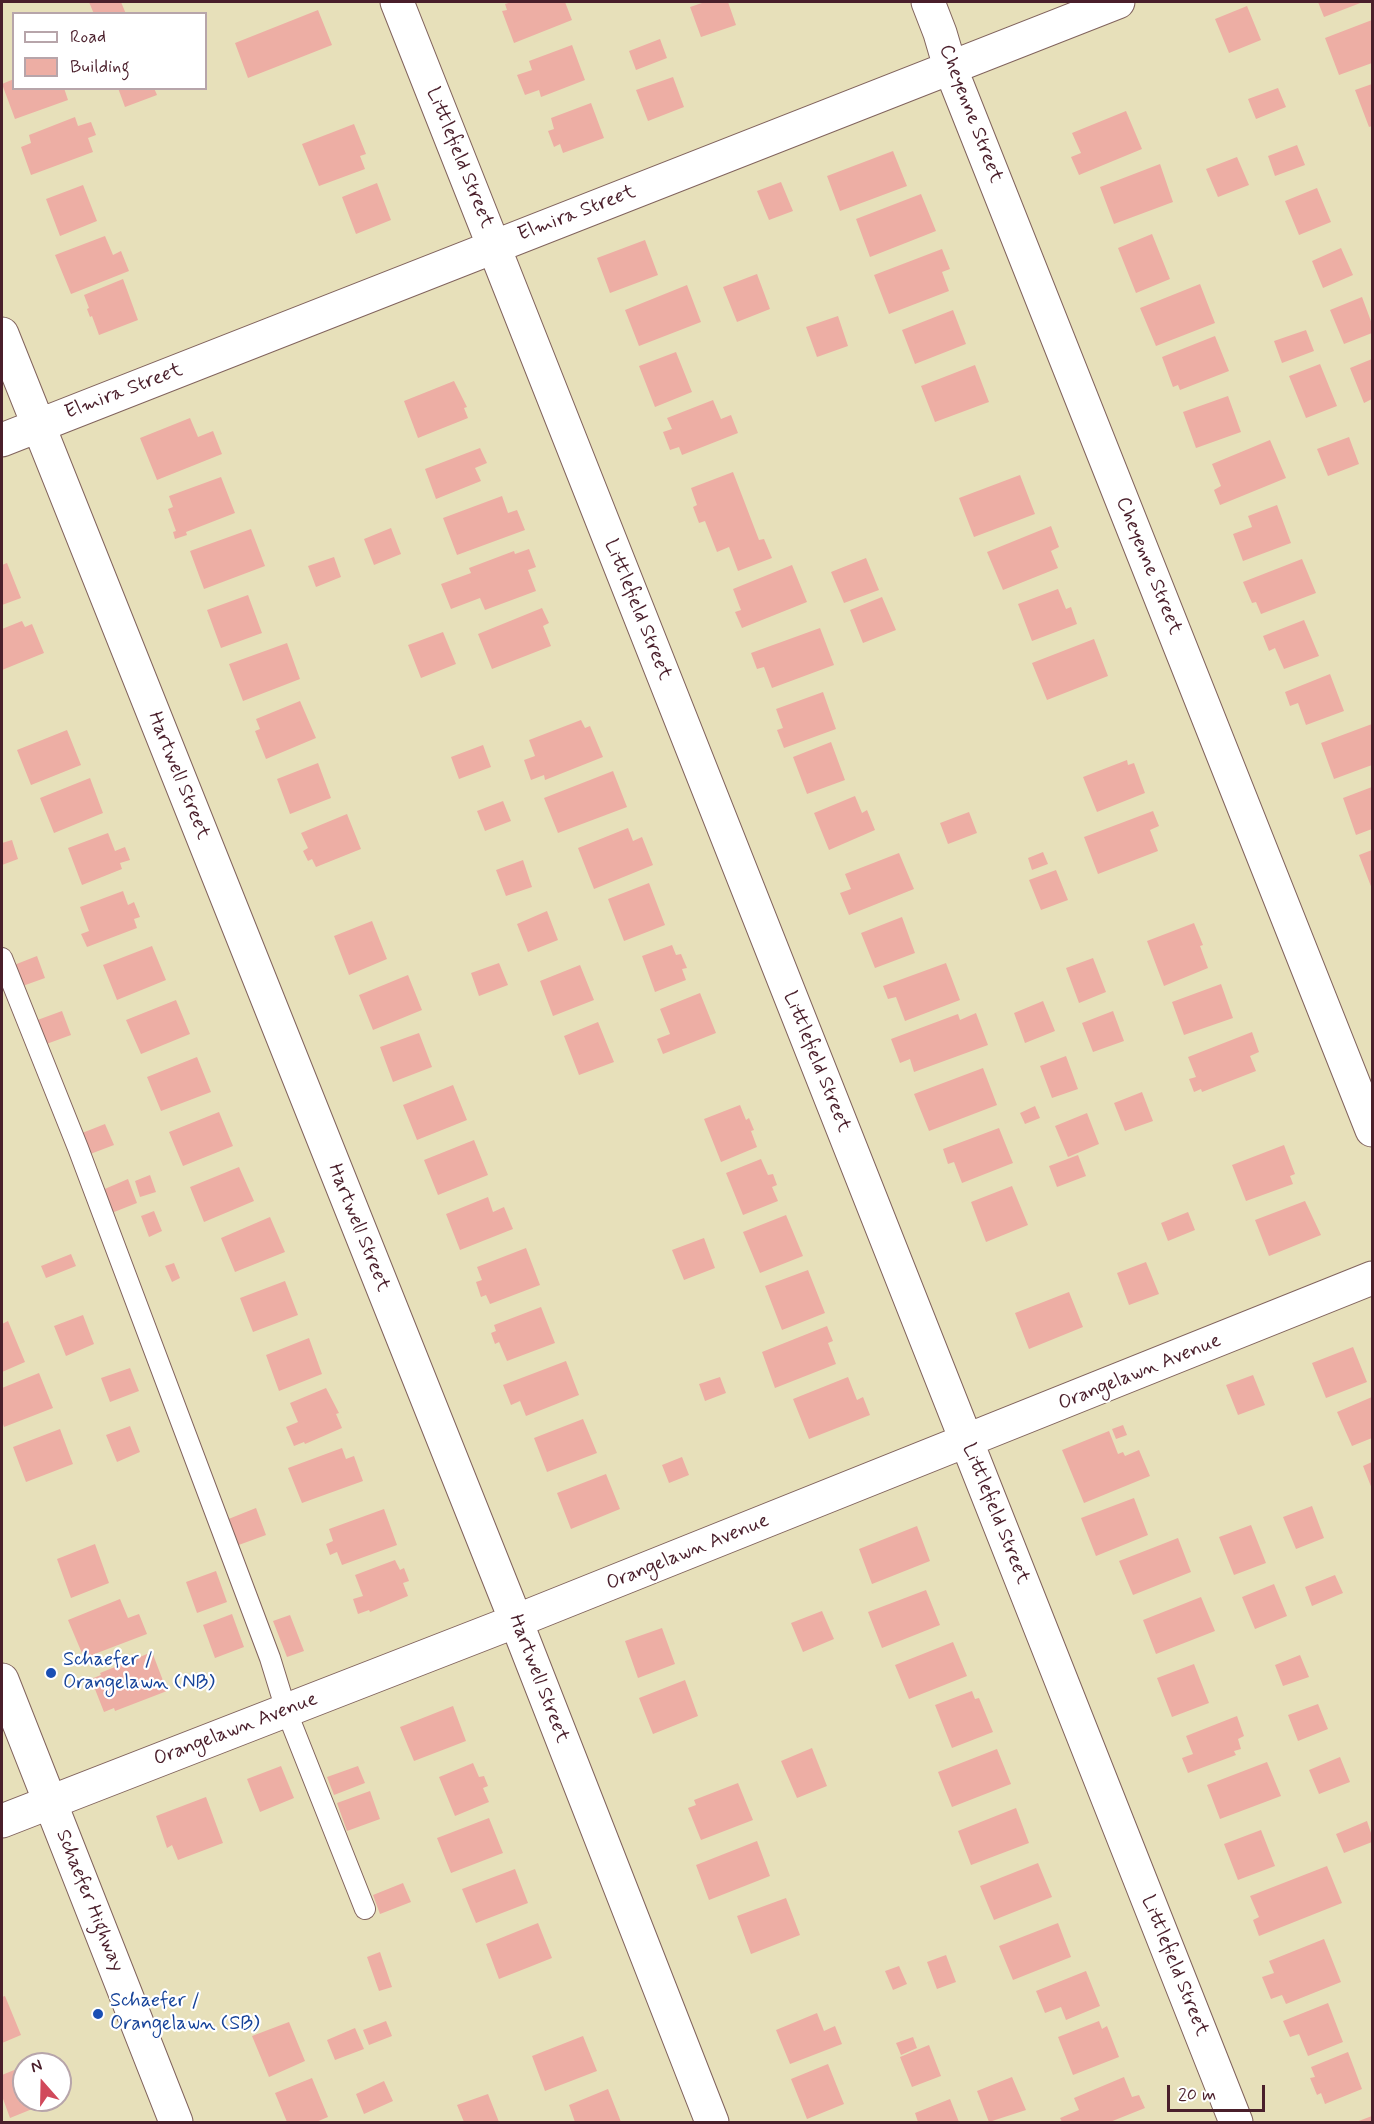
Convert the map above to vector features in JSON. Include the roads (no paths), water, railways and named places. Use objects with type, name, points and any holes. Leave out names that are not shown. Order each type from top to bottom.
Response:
[{"type":"street","name":"Littlefield Street","points":[[397,2],[1236,2122]]},
{"type":"street","name":"Cheyenne Street","points":[[928,2],[950,68],[1372,1130]]},
{"type":"street","name":"Elmira Street","points":[[2,440],[1118,2]]},
{"type":"street","name":"Hartwell Street","points":[[2,334],[516,1621],[712,2122]]},
{"type":"street","name":"Orangelawn Avenue","points":[[2,1821],[516,1621],[1372,1278]]},
{"type":"street","name":"Schaefer Highway","points":[[2,1680],[176,2122]]},
{"type":"lane","points":[[2,958],[78,1148],[270,1658],[286,1710],[365,1909]]},
{"type":"place","name":"Schaefer / Orangelawn (NB)","points":[[51,1673]]},
{"type":"place","name":"Schaefer / Orangelawn (SB)","points":[[98,2014]]}]
